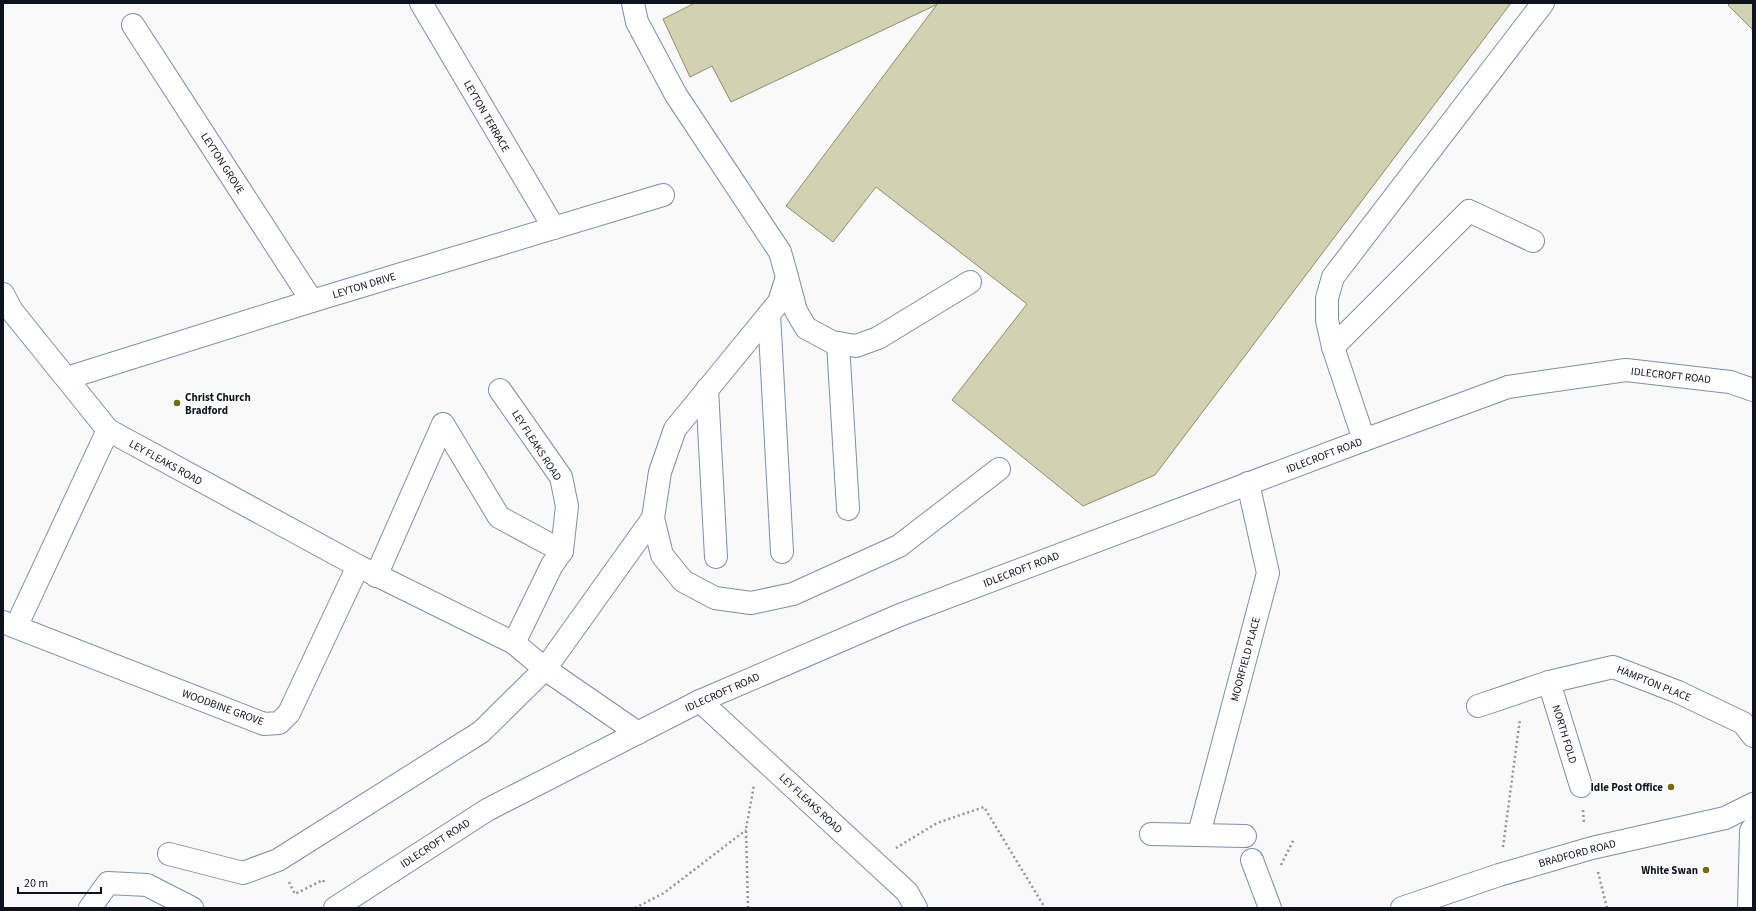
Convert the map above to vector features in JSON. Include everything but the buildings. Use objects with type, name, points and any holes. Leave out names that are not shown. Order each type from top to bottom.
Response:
[{"type":"street","name":"LEYTON TERRACE","points":[[421,3],[554,228]]},
{"type":"street","points":[[633,3],[637,22],[676,95],[780,252],[796,311],[806,328],[832,342],[856,346],[878,338],[970,282]]},
{"type":"street","points":[[1364,440],[1333,347],[1327,320],[1327,298],[1333,277],[1542,3]]},
{"type":"street","name":"LEYTON GROVE","points":[[133,25],[312,301]]},
{"type":"street","name":"LEYTON DRIVE","points":[[67,378],[312,301],[663,195]]},
{"type":"street","points":[[1333,347],[1469,211],[1533,242]]},
{"type":"street","points":[[787,277],[779,302],[676,429],[660,472],[653,518],[662,555],[683,581],[715,598],[751,603],[793,594],[899,546],[999,469]]},
{"type":"street","name":"LEY FLEAKS ROAD","points":[[3,294],[12,311],[108,430],[367,571],[514,643],[544,668],[638,733]]},
{"type":"street","points":[[769,314],[782,552]]},
{"type":"street","points":[[838,343],[848,509]]},
{"type":"street","name":"IDLECROFT ROAD","points":[[336,907],[487,810],[700,701],[900,615],[1248,483],[1508,387],[1626,370],[1730,382],[1753,390]]},
{"type":"street","points":[[707,389],[716,557]]},
{"type":"street","name":"LEY FLEAKS ROAD","points":[[500,390],[561,477],[567,506],[562,551],[552,566],[514,643]]},
{"type":"street","points":[[367,571],[443,424],[499,516],[562,551]]},
{"type":"street","points":[[9,625],[108,430]]},
{"type":"street","name":"MOORFIELD PLACE","points":[[1199,834],[1268,573],[1248,483]]},
{"type":"street","points":[[169,854],[243,873],[278,860],[480,732],[544,668],[653,518]]},
{"type":"street","name":"WOODBINE GROVE","points":[[9,625],[264,724],[279,723],[289,713],[367,571]]},
{"type":"street","name":"HAMPTON PLACE","points":[[1478,706],[1549,682],[1613,666],[1678,692],[1743,723],[1753,736]]},
{"type":"street","name":"NORTH FOLD","points":[[1549,682],[1581,786]]},
{"type":"street","name":"LEY FLEAKS ROAD","points":[[700,701],[907,892],[916,908]]},
{"type":"street","name":"BRADFORD ROAD","points":[[1402,908],[1499,875],[1592,848],[1725,818],[1753,804]]},
{"type":"street","points":[[1749,908],[1751,831],[1753,828]]},
{"type":"street","points":[[1151,834],[1244,836]]},
{"type":"street","points":[[1252,860],[1270,908]]},
{"type":"street","points":[[90,908],[108,883],[147,885],[192,908]]},
{"type":"path","points":[[1499,875],[1524,690]]},
{"type":"path","points":[[748,908],[746,829],[759,755]]},
{"type":"path","points":[[874,861],[937,823],[984,806],[1045,908]]},
{"type":"path","points":[[635,908],[664,893],[746,829]]},
{"type":"path","points":[[1592,848],[1607,908]]},
{"type":"path","points":[[278,860],[295,894],[323,880],[336,907]]},
{"type":"place","name":"Christ Church Bradford","points":[[177,403]]},
{"type":"place","name":"Idle Post Office","points":[[1671,787]]},
{"type":"place","name":"White Swan","points":[[1706,870]]}]
